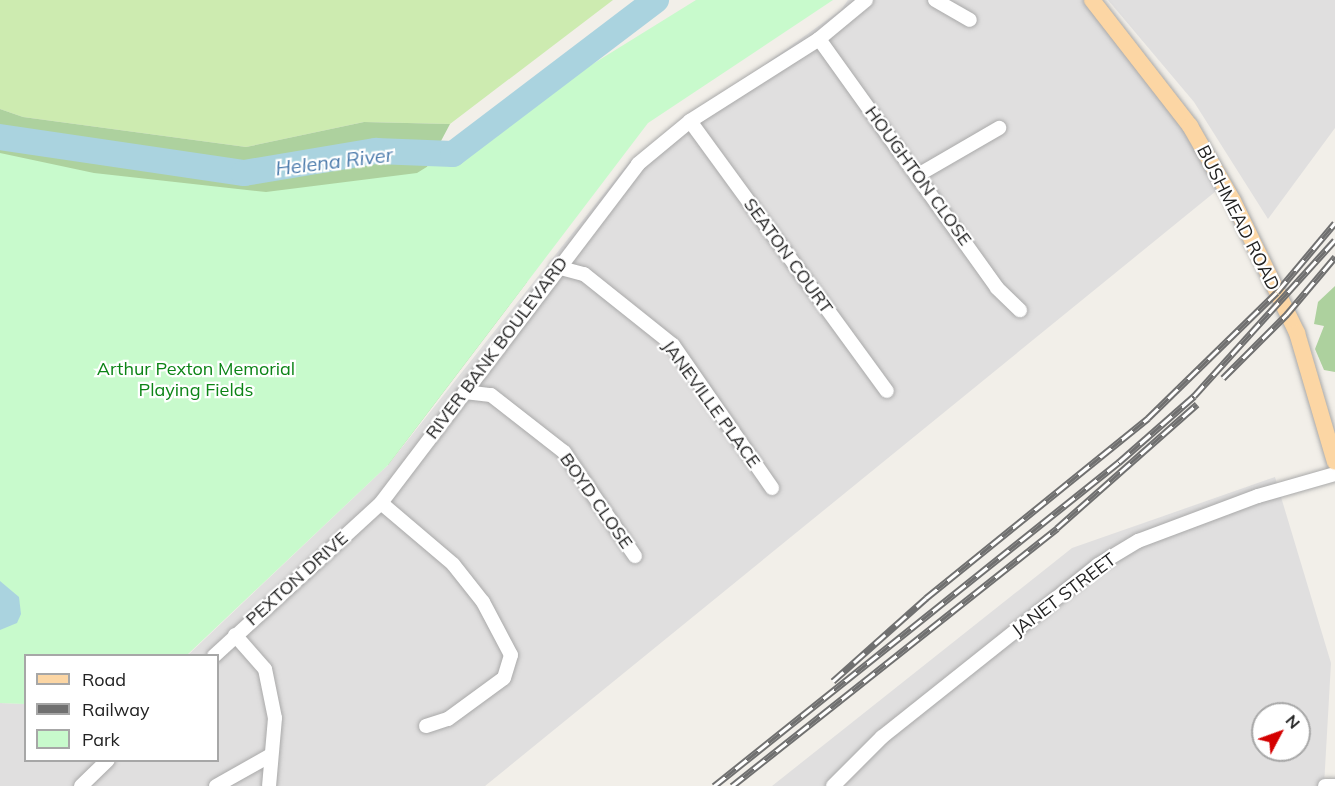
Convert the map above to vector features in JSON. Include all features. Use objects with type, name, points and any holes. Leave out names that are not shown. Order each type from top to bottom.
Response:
[{"type":"main road","name":"BUSHMEAD ROAD","points":[[1092,0],[1190,126],[1233,201],[1297,333],[1335,462]]},
{"type":"street","name":"RIVER BANK BOULEVARD","points":[[381,504],[556,267],[638,164],[690,121],[819,39],[866,0]]},
{"type":"street","points":[[935,0],[970,20]]},
{"type":"street","name":"HOUGHTON CLOSE","points":[[819,39],[997,288],[1020,310]]},
{"type":"street","name":"SEATON COURT","points":[[690,121],[887,391]]},
{"type":"street","points":[[918,175],[999,128]]},
{"type":"street","name":"JANEVILLE PLACE","points":[[556,267],[584,274],[673,345],[772,488]]},
{"type":"street","name":"BOYD CLOSE","points":[[465,392],[491,395],[564,453],[635,556]]},
{"type":"street","name":"JANET STREET","points":[[833,786],[882,737],[1098,565],[1138,542],[1258,496],[1335,474]]},
{"type":"street","points":[[381,504],[453,564],[483,602],[511,655],[504,678],[448,719],[426,726]]},
{"type":"street","name":"PEXTON DRIVE","points":[[216,654],[381,504]]},
{"type":"street","points":[[235,635],[265,669],[275,718],[268,786]]},
{"type":"street","points":[[216,786],[272,755]]},
{"type":"street","points":[[81,786],[106,762]]},
{"type":"street","points":[[1325,786],[1335,786]]},
{"type":"shaded area","points":[[848,0],[1087,0],[1162,91],[1221,187],[485,786],[0,786],[0,703],[24,704],[24,762],[219,762],[219,654],[189,654],[388,465],[630,161],[841,10]]},
{"type":"shaded area","points":[[1108,0],[1335,0],[1335,128],[1268,219],[1194,102]]},
{"type":"shaded area","points":[[1275,477],[1331,663],[1324,786],[772,786],[1072,548]]},
{"type":"green space","points":[[0,0],[613,0],[450,124],[364,122],[246,147],[23,117],[0,109]]},
{"type":"green space","name":"Arthur Pexton Memorial Playing Fields","points":[[696,0],[833,0],[648,123],[388,465],[188,654],[24,654],[24,704],[0,703],[0,153],[94,173],[266,192],[417,173]]},
{"type":"green space","points":[[0,109],[23,117],[246,147],[364,122],[450,124],[414,192],[527,282],[388,465],[365,427],[0,220]]},
{"type":"green space","points":[[1335,286],[1335,372],[1324,370],[1315,349],[1324,326],[1314,324],[1318,302]]},
{"type":"water","points":[[0,581],[19,597],[21,614],[17,623],[0,630]]},
{"type":"waterway","name":"Helena River","points":[[0,137],[244,173],[376,151],[453,154],[656,0]]},
{"type":"railway","points":[[833,681],[926,598],[1148,418],[1277,292],[1335,223]]},
{"type":"railway","points":[[714,786],[1119,462],[1194,396],[1335,240]]},
{"type":"railway","points":[[1223,378],[1287,314],[1335,257]]},
{"type":"railway","points":[[732,786],[1057,528],[1197,404]]}]
